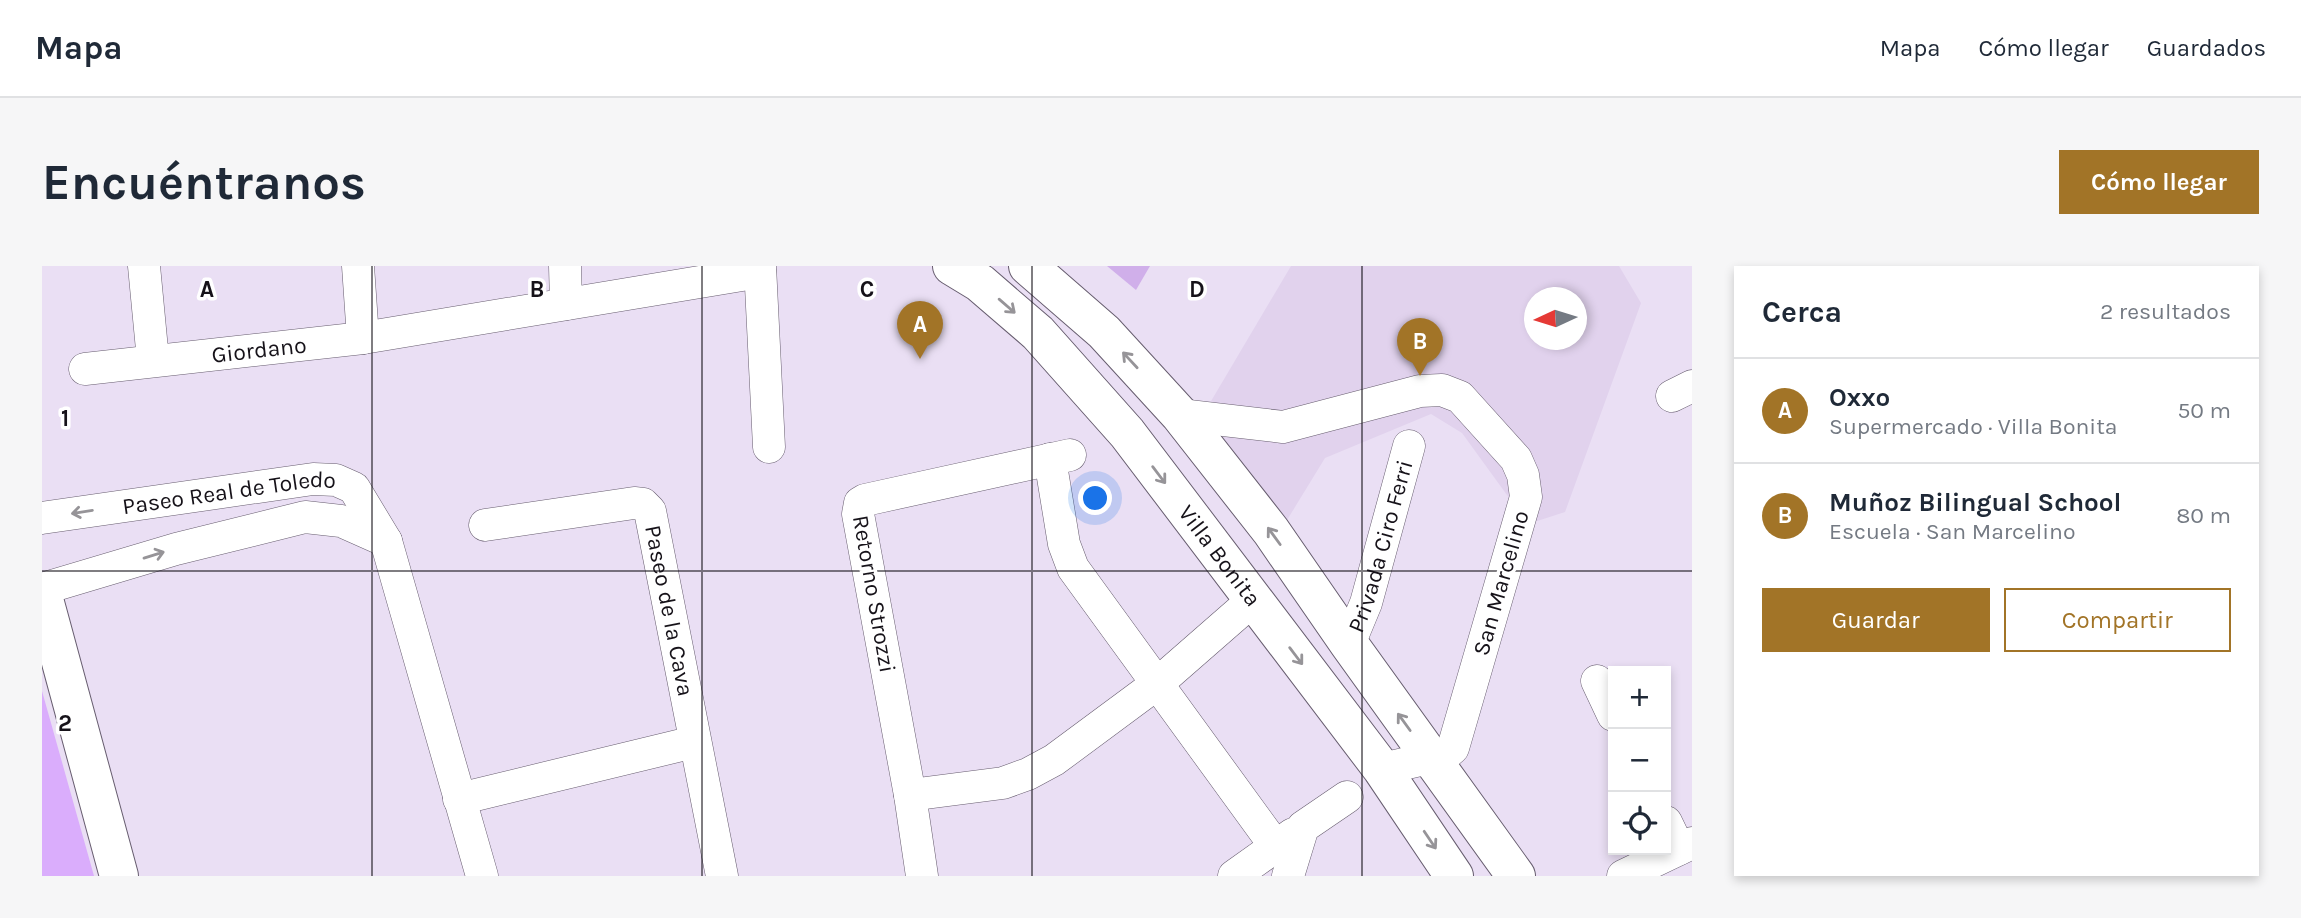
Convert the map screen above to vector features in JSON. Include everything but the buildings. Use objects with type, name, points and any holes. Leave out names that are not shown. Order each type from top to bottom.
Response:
[{"type":"street","points":[[144,266],[153,360]]},
{"type":"street","points":[[358,266],[363,338]]},
{"type":"street","points":[[565,266],[566,304]]},
{"type":"street","name":"Villa Bonita","points":[[952,266],[980,283],[1038,333],[1127,433],[1382,769],[1454,876]]},
{"type":"street","points":[[1028,266],[1104,332],[1180,415],[1271,531],[1517,876]]},
{"type":"street","name":"Giordano","points":[[85,369],[363,338],[760,269],[769,447]]},
{"type":"street","name":"San Marcelino","points":[[1180,415],[1283,427],[1420,391],[1442,390],[1460,397],[1516,459],[1523,475],[1526,497],[1453,748],[1446,754],[1382,769]]},
{"type":"street","name":"Privada Ciro Ferri","points":[[1349,644],[1366,603],[1409,446]]},
{"type":"street","name":"Retorno Strozzi","points":[[922,876],[910,795],[858,514],[860,503],[1060,457],[1064,544],[1073,568],[1276,847]]},
{"type":"street","name":"Paseo Real de Toledo","points":[[42,518],[313,479],[336,480],[354,488],[386,541],[482,876]]},
{"type":"street","name":"Paseo de la Cava","points":[[485,525],[634,503],[643,504],[650,511],[722,876]]},
{"type":"street","name":"Paseo Real de Toledo","points":[[42,591],[176,549],[305,517],[341,521],[386,541]]},
{"type":"street","points":[[42,591],[119,876]]},
{"type":"street","points":[[910,795],[1003,783],[1028,775],[1054,760],[1158,683],[1253,600]]},
{"type":"street","points":[[1597,681],[1608,704]]},
{"type":"street","points":[[459,799],[694,742]]},
{"type":"street","points":[[1234,876],[1347,797]]},
{"type":"street","points":[[1288,876],[1303,827]]},
{"type":"street","points":[[1623,876],[1679,838]]},
{"type":"shaded area","points":[[1107,266],[1150,266],[1136,290]]},
{"type":"shaded area","points":[[1291,266],[1619,266],[1641,303],[1565,512],[1528,524],[1462,433],[1431,414],[1325,458],[1284,525],[1204,413]]},
{"type":"shaded area","points":[[42,691],[94,876],[42,876]]},
{"type":"place","name":"Oxxo","points":[[920,359]]},
{"type":"place","name":"Muñoz Bilingual School","points":[[1420,376]]}]
